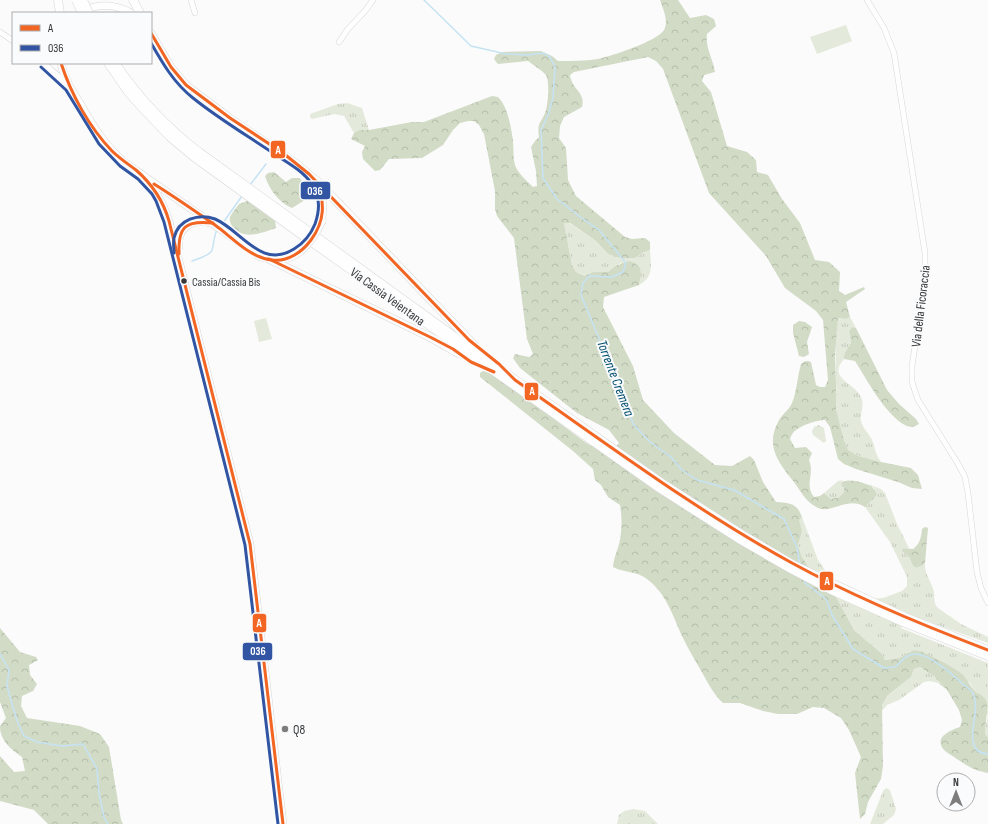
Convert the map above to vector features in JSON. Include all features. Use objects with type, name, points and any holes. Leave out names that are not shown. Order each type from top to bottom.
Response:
[{"type":"highway","points":[[58,0],[60,12]]},
{"type":"highway","points":[[76,0],[80,12]]},
{"type":"highway","points":[[83,0],[89,12]]},
{"type":"highway","points":[[133,0],[139,12]]},
{"type":"highway","name":"Via Cassia Veientana","points":[[109,64],[128,92],[170,137],[194,157],[244,188]]},
{"type":"highway","name":"Via Cassia Veientana","points":[[116,64],[151,109],[174,132],[306,238],[491,370],[608,449]]},
{"type":"highway","points":[[317,182],[469,340],[499,364],[515,380]]},
{"type":"highway","name":"Via Cassia Veientana","points":[[253,195],[515,380],[688,508],[784,566],[831,590],[988,650]]},
{"type":"highway","points":[[269,260],[432,338],[453,349],[471,362],[491,370]]},
{"type":"highway","name":"Via Cassia Veientana","points":[[904,619],[988,656]]},
{"type":"main road","points":[[82,12],[98,3],[113,6],[128,12]]},
{"type":"main road","points":[[61,64],[70,87],[103,141],[124,162],[260,257],[269,260],[285,259],[296,255],[309,244],[318,231],[322,221],[323,201],[317,182],[296,163],[230,118],[186,85],[171,67],[152,35]]},
{"type":"main road","points":[[141,175],[156,191],[170,221],[250,544],[283,824]]},
{"type":"main road","points":[[179,258],[179,237],[187,226],[198,221],[217,226]]},
{"type":"street","points":[[191,0],[195,13]]},
{"type":"street","points":[[339,42],[348,29],[365,11],[372,0]]},
{"type":"street","name":"Via della Ficoraccia","points":[[867,0],[884,28],[894,53],[925,253],[925,279],[912,366],[912,382],[918,400],[965,477],[977,572],[981,588],[988,603]]},
{"type":"street","points":[[0,32],[12,40]]},
{"type":"street","points":[[45,64],[70,87]]},
{"type":"green space","points":[[660,0],[678,0],[690,18],[706,15],[714,19],[716,26],[707,34],[707,39],[715,72],[704,75],[702,81],[711,92],[727,146],[747,152],[756,160],[757,172],[768,175],[782,199],[800,223],[815,260],[829,262],[840,272],[839,291],[845,295],[864,287],[865,289],[846,302],[850,317],[846,319],[838,318],[835,355],[836,409],[844,441],[848,450],[858,456],[911,468],[918,475],[922,489],[912,488],[844,464],[838,459],[830,427],[825,420],[813,422],[795,430],[790,439],[795,448],[806,447],[812,453],[809,460],[811,465],[811,493],[814,497],[820,496],[824,493],[831,499],[839,497],[844,492],[844,487],[841,483],[844,481],[853,481],[868,485],[875,490],[877,495],[865,507],[852,503],[829,509],[818,508],[804,497],[783,468],[773,447],[774,431],[779,419],[792,403],[801,364],[806,361],[811,362],[816,385],[825,387],[828,380],[823,320],[816,311],[785,288],[766,256],[709,193],[663,69],[656,61],[648,57],[574,72],[570,75],[571,80],[583,102],[582,107],[564,117],[560,126],[559,138],[566,148],[568,180],[576,196],[625,237],[632,239],[645,238],[650,242],[650,250],[635,258],[621,258],[608,254],[596,241],[570,223],[564,223],[572,265],[576,272],[584,276],[593,272],[608,272],[615,266],[629,261],[635,263],[640,268],[641,276],[639,285],[604,297],[603,307],[633,366],[643,400],[674,433],[715,465],[732,466],[750,456],[754,460],[763,482],[776,502],[795,506],[800,512],[802,517],[799,520],[802,532],[798,545],[802,557],[822,587],[836,597],[854,630],[881,653],[885,660],[899,658],[914,650],[921,651],[962,674],[973,689],[984,698],[987,703],[985,734],[988,737],[988,773],[968,766],[944,750],[941,745],[941,741],[944,735],[960,727],[962,720],[959,710],[947,690],[935,677],[920,667],[914,669],[911,677],[888,695],[882,705],[883,766],[881,779],[868,802],[865,814],[860,819],[855,773],[861,757],[849,730],[841,718],[824,708],[813,707],[797,714],[778,714],[763,711],[740,703],[723,703],[712,690],[690,652],[669,606],[660,592],[643,576],[613,567],[621,536],[620,505],[608,497],[601,485],[595,480],[593,469],[573,451],[480,377],[480,373],[483,371],[492,373],[585,442],[605,454],[610,454],[619,443],[609,430],[577,413],[520,368],[513,358],[515,354],[529,357],[533,354],[527,339],[514,238],[497,216],[495,209],[495,191],[484,134],[479,125],[474,121],[460,123],[453,130],[443,145],[422,158],[389,159],[380,170],[375,171],[363,159],[362,152],[365,146],[351,139],[354,133],[359,130],[369,130],[412,122],[424,122],[492,96],[498,97],[504,106],[508,118],[513,141],[514,161],[516,168],[533,187],[537,186],[536,171],[531,147],[539,137],[539,124],[546,110],[548,100],[547,78],[540,69],[528,61],[498,64],[494,59],[496,55],[502,52],[541,51],[552,56],[558,61],[573,61],[598,59],[623,51],[653,39],[664,30],[666,19]]},
{"type":"green space","points":[[846,25],[852,41],[817,54],[810,37]]},
{"type":"green space","points":[[347,103],[362,108],[369,130],[359,130],[354,133],[344,116],[334,114],[312,119],[310,117],[310,114],[338,104]]},
{"type":"green space","points":[[274,172],[286,182],[292,178],[300,178],[306,190],[305,200],[292,208],[283,203],[272,191],[265,176],[268,173]]},
{"type":"green space","points":[[250,200],[275,220],[276,228],[259,234],[247,235],[236,231],[230,222],[230,217],[239,204]]},
{"type":"green space","points":[[564,223],[569,223],[596,241],[608,254],[635,258],[650,250],[651,261],[647,278],[639,285],[641,276],[621,263],[608,272],[593,272],[584,276],[576,272],[572,265]]},
{"type":"green space","points":[[850,317],[856,328],[852,327],[849,331],[851,343],[840,366],[840,376],[858,392],[861,397],[863,403],[861,421],[872,440],[876,453],[881,462],[860,457],[849,451],[842,437],[836,411],[836,350],[838,318],[846,319]]},
{"type":"green space","points":[[266,318],[272,339],[259,342],[254,321]]},
{"type":"green space","points":[[799,321],[805,322],[812,327],[807,342],[809,354],[804,357],[799,356],[793,333],[793,325]]},
{"type":"green space","points":[[852,327],[856,328],[887,390],[899,404],[916,419],[919,424],[911,427],[903,424],[895,418],[879,399],[855,361],[844,359],[845,353],[851,343],[849,331]]},
{"type":"green space","points":[[818,425],[824,428],[826,441],[824,443],[813,435],[812,431],[814,427]]},
{"type":"green space","points":[[843,480],[841,483],[844,487],[844,492],[839,497],[831,499],[824,493],[838,481]]},
{"type":"green space","points":[[867,484],[881,489],[885,493],[897,524],[909,548],[903,548],[902,551],[909,557],[913,566],[916,568],[925,563],[926,571],[933,588],[936,606],[961,624],[988,637],[988,643],[907,614],[901,628],[988,663],[988,716],[970,683],[921,651],[914,650],[899,658],[885,660],[881,653],[854,630],[836,597],[822,587],[802,557],[798,545],[802,532],[798,520],[802,517],[818,560],[832,580],[869,599],[883,598],[902,591],[907,586],[907,577],[890,542],[865,507],[877,495],[875,489]]},
{"type":"green space","points":[[925,527],[928,528],[925,563],[916,568],[913,566],[909,557],[902,551],[903,548],[913,549],[917,545],[920,540],[922,529]]},
{"type":"green space","points":[[0,628],[20,652],[36,657],[38,660],[29,665],[30,675],[37,684],[33,691],[22,696],[21,706],[27,718],[80,726],[100,734],[109,747],[121,820],[123,824],[48,824],[34,810],[0,801],[0,756],[14,772],[25,771],[22,757],[7,744],[0,731],[0,726],[6,718],[0,702]]},
{"type":"green space","points":[[920,667],[935,677],[947,690],[938,683],[930,681],[924,682],[899,700],[887,705],[881,712],[882,705],[888,695],[911,677],[914,669]]},
{"type":"green space","points":[[988,716],[988,737],[985,734],[985,728]]},
{"type":"green space","points":[[886,788],[890,790],[896,809],[894,815],[883,824],[870,824],[883,791]]},
{"type":"green space","points":[[633,809],[645,811],[658,824],[617,824],[619,815],[624,811]]},
{"type":"waterway","name":"Torrente Cremera","points":[[424,0],[471,46],[506,54],[527,55],[543,53],[550,57],[555,67],[553,98],[548,115],[541,130],[543,178],[557,199],[599,230],[626,263],[623,272],[612,277],[589,276],[583,283],[581,295],[605,353],[623,391],[633,424],[650,442],[671,457],[682,470],[697,480],[734,490],[784,519],[797,547],[800,565]]},
{"type":"waterway","points":[[250,185],[266,164]]},
{"type":"waterway","points":[[220,227],[242,196]]},
{"type":"waterway","points":[[192,261],[211,252],[217,230]]},
{"type":"waterway","name":"Torrente Cremera","points":[[804,580],[805,583],[826,599],[832,615],[853,649],[884,668],[895,667],[912,654],[927,657],[954,676],[971,691],[973,693],[976,705],[972,736],[973,742],[978,751],[988,754]]},
{"type":"waterway","points":[[0,654],[9,670],[7,686],[17,721],[24,736],[37,742],[62,746],[83,744],[97,769],[99,793],[104,817],[108,824]]},
{"type":"transit line","name":"A","points":[[152,35],[171,67],[186,85],[230,118],[283,153],[309,174],[469,340],[499,364],[515,380],[651,475],[756,543],[864,599],[938,631],[988,650]]},
{"type":"transit line","name":"036","points":[[152,45],[169,73],[186,92],[213,113],[300,171],[308,179],[318,198],[317,219],[309,235],[298,247],[282,254],[271,255],[261,252],[225,224],[209,217],[196,217],[180,226],[176,231],[174,238],[174,253]]},
{"type":"transit line","name":"A","points":[[61,64],[75,98],[88,121],[112,151],[136,170],[152,187],[164,206],[169,221],[250,544],[283,824]]},
{"type":"transit line","name":"036","points":[[41,67],[66,90],[99,144],[120,166],[138,179],[152,194],[164,222],[245,545],[278,824]]},
{"type":"transit line","name":"A","points":[[154,184],[215,225],[249,251],[264,258],[278,260],[289,258],[299,252],[316,233],[322,212],[320,190],[317,182]]},
{"type":"transit line","name":"A","points":[[179,254],[180,237],[185,227],[196,223],[213,223]]},
{"type":"transit line","name":"A","points":[[269,259],[432,338],[453,349],[471,362],[494,372]]},
{"type":"place","name":"Cassia/Cassia Bis","points":[[184,281]]},
{"type":"place","name":"Q8","points":[[285,729]]}]
